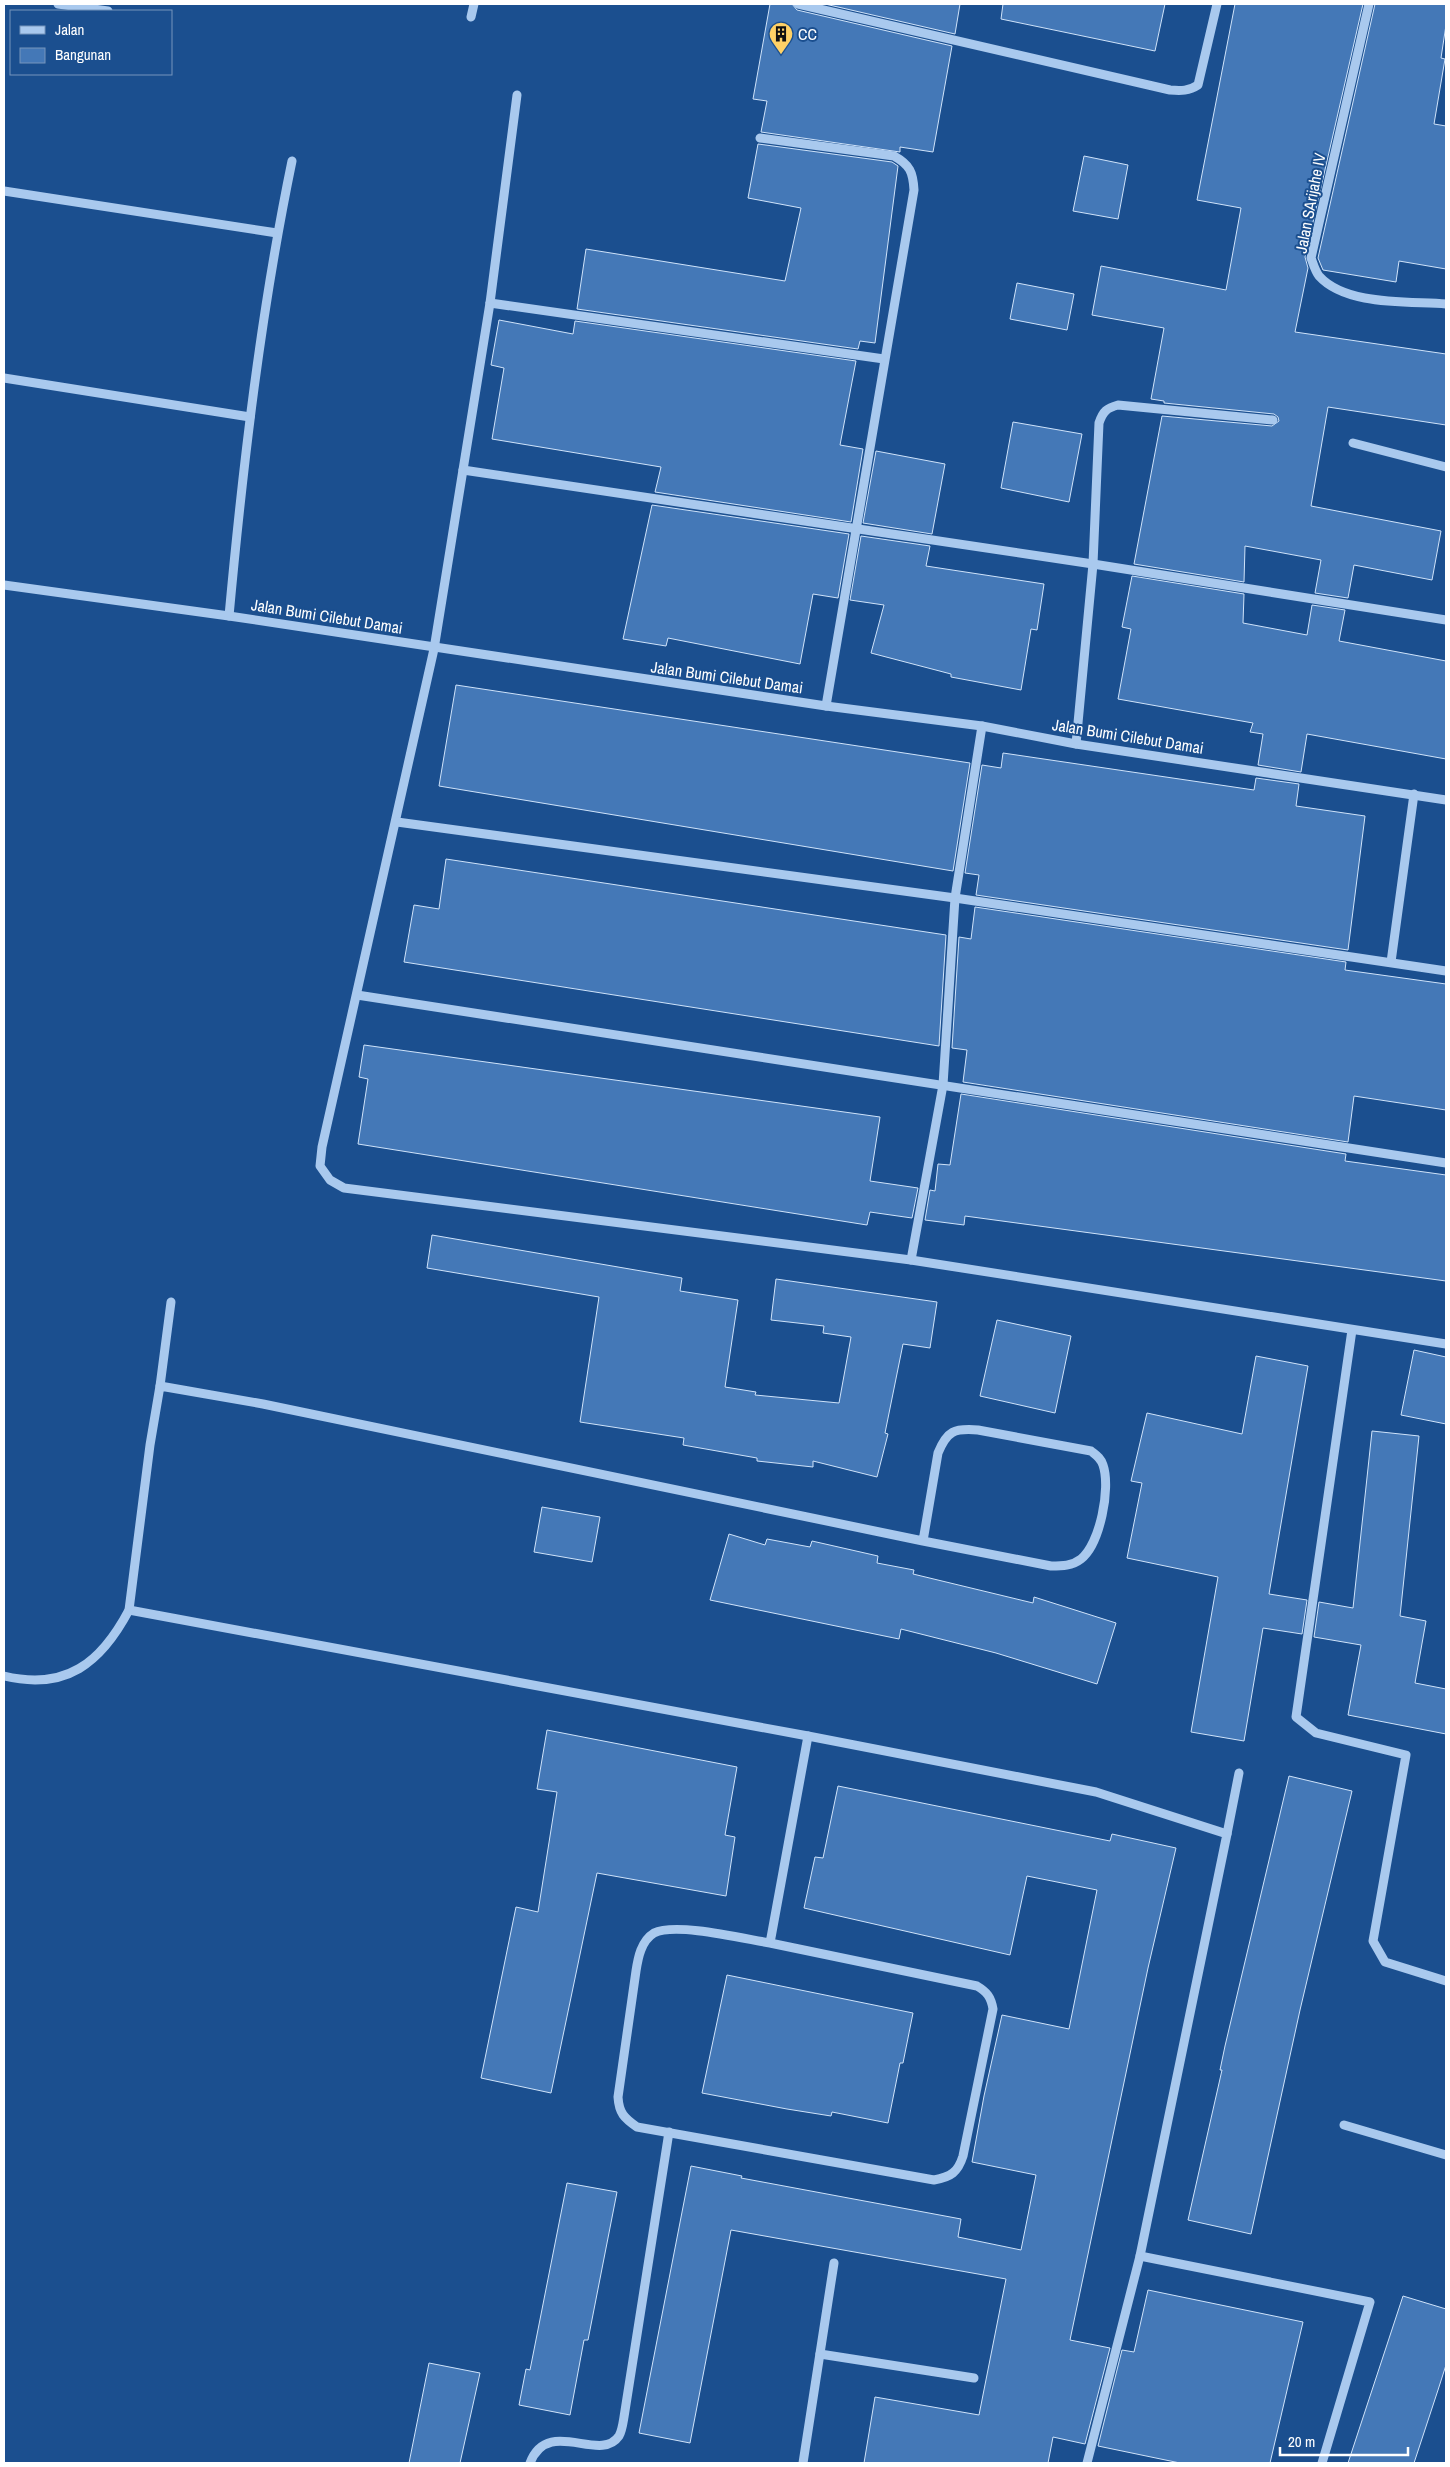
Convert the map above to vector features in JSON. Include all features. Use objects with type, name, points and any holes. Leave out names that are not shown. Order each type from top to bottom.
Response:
[{"type":"street","points":[[58,4],[101,10]]},
{"type":"street","points":[[471,17],[474,4]]},
{"type":"street","points":[[798,4],[1170,90],[1182,91],[1190,90],[1198,85],[1217,4]]},
{"type":"street","name":"Jalan SArijahe IV","points":[[1369,4],[1311,258],[1318,275],[1332,287],[1356,297],[1446,304]]},
{"type":"street","points":[[517,95],[490,303],[434,649],[322,1147],[320,1166],[330,1180],[344,1188],[911,1260],[1446,1344]]},
{"type":"street","points":[[760,138],[894,156],[906,163],[913,174],[914,190],[826,706]]},
{"type":"street","points":[[229,616],[250,417],[277,233],[292,161]]},
{"type":"street","points":[[4,190],[277,233]]},
{"type":"street","points":[[490,303],[884,359]]},
{"type":"street","points":[[4,378],[250,417]]},
{"type":"street","points":[[1076,744],[1092,564],[1099,423],[1102,413],[1109,407],[1118,405],[1273,420]]},
{"type":"street","points":[[1353,443],[1446,467]]},
{"type":"street","points":[[464,470],[1092,564],[1446,620]]},
{"type":"street","name":"Jalan Bumi Cilebut Damai","points":[[4,585],[229,616],[434,649],[826,706],[982,726],[1076,744],[1446,800]]},
{"type":"street","points":[[911,1260],[943,1085],[955,898],[982,726]]},
{"type":"street","points":[[1391,962],[1414,794]]},
{"type":"street","points":[[396,822],[955,898],[1446,971]]},
{"type":"street","points":[[357,995],[1446,1163]]},
{"type":"street","points":[[4,1676],[37,1682],[58,1679],[79,1670],[105,1647],[117,1633],[129,1610],[171,1302]]},
{"type":"street","points":[[1352,1330],[1296,1717],[1316,1734],[1406,1755],[1373,1941],[1385,1962],[1446,1981]]},
{"type":"street","points":[[160,1386],[263,1404],[923,1541],[1051,1566],[1066,1566],[1080,1560],[1091,1549],[1098,1535],[1104,1493],[1103,1465],[1099,1457],[1091,1451],[978,1430],[967,1429],[950,1433],[943,1440],[938,1453],[923,1541]]},
{"type":"street","points":[[129,1610],[808,1736],[1096,1792],[1227,1834]]},
{"type":"street","points":[[770,1943],[808,1736]]},
{"type":"street","points":[[1087,2463],[1140,2256],[1239,1773]]},
{"type":"street","points":[[683,1929],[770,1943],[977,1986],[986,1992],[991,1999],[993,2009],[959,2169],[948,2177],[934,2180],[637,2127],[625,2119],[618,2109],[618,2097],[636,1971],[639,1954],[645,1942],[654,1934],[683,1929]]},
{"type":"street","points":[[1344,2125],[1446,2155]]},
{"type":"street","points":[[530,2463],[533,2454],[542,2444],[555,2441],[589,2445],[605,2444],[612,2442],[619,2436],[624,2417],[669,2132]]},
{"type":"street","points":[[1140,2256],[1370,2302],[1322,2463]]},
{"type":"street","points":[[804,2463],[834,2263]]},
{"type":"street","points":[[820,2354],[974,2378]]},
{"type":"building","points":[[770,4],[792,4],[797,10],[952,46],[933,152],[900,147],[900,152],[761,132],[767,101],[753,99]]},
{"type":"building","points":[[825,4],[960,4],[955,34]]},
{"type":"building","points":[[1003,4],[1165,4],[1155,51],[1001,19]]},
{"type":"building","points":[[1235,4],[1363,4],[1305,257],[1308,268],[1295,332],[1446,354],[1446,425],[1328,407],[1311,506],[1441,531],[1432,580],[1354,565],[1348,598],[1315,593],[1321,560],[1245,546],[1244,582],[1134,564],[1162,416],[1272,426],[1279,421],[1278,417],[1274,414],[1164,403],[1164,401],[1151,399],[1164,328],[1092,315],[1101,266],[1226,290],[1241,208],[1197,200]]},
{"type":"building","points":[[1375,4],[1446,4],[1446,25],[1441,58],[1445,59],[1434,124],[1446,126],[1446,269],[1399,261],[1396,282],[1323,270],[1318,258]]},
{"type":"building","points":[[758,144],[892,162],[898,166],[875,343],[860,341],[858,349],[577,309],[586,249],[785,281],[801,208],[748,198]]},
{"type":"building","points":[[1084,156],[1128,165],[1118,219],[1073,211]]},
{"type":"building","points":[[1017,283],[1074,294],[1067,330],[1010,319]]},
{"type":"building","points":[[499,320],[573,334],[575,321],[856,361],[840,445],[863,449],[851,522],[655,492],[661,467],[492,439],[504,368],[491,365]]},
{"type":"building","points":[[1013,422],[1082,434],[1069,502],[1001,488]]},
{"type":"building","points":[[876,451],[945,464],[932,534],[863,523]]},
{"type":"building","points":[[652,505],[849,534],[838,598],[813,594],[800,664],[668,638],[666,646],[623,639]]},
{"type":"building","points":[[861,536],[930,546],[926,566],[1044,584],[1037,630],[1031,629],[1021,690],[951,677],[951,674],[871,653],[884,605],[850,600]]},
{"type":"building","points":[[1132,576],[1244,594],[1243,623],[1307,635],[1312,605],[1345,610],[1339,641],[1446,661],[1446,759],[1307,734],[1301,772],[1258,765],[1263,734],[1250,732],[1253,723],[1118,699],[1131,629],[1122,627]]},
{"type":"building","points":[[456,685],[970,763],[953,871],[439,786]]},
{"type":"building","points":[[1003,753],[1254,790],[1256,778],[1299,784],[1296,806],[1365,816],[1348,950],[976,895],[979,875],[965,873],[982,765],[1001,768]]},
{"type":"building","points":[[446,859],[946,935],[939,1046],[404,962],[414,905],[439,909]]},
{"type":"building","points":[[975,907],[1346,962],[1345,970],[1446,984],[1446,1110],[1354,1096],[1348,1142],[963,1082],[967,1050],[952,1048],[959,937],[971,939]]},
{"type":"building","points":[[364,1045],[880,1117],[870,1181],[918,1188],[912,1218],[870,1212],[867,1225],[358,1144],[368,1079],[359,1077]]},
{"type":"building","points":[[961,1094],[1346,1154],[1345,1161],[1446,1175],[1446,1281],[965,1216],[964,1225],[925,1220],[930,1190],[935,1191],[938,1164],[950,1165]]},
{"type":"building","points":[[432,1235],[682,1278],[680,1291],[738,1300],[725,1387],[756,1392],[755,1395],[839,1403],[851,1337],[823,1333],[824,1326],[771,1320],[776,1279],[937,1302],[930,1348],[903,1344],[885,1433],[888,1434],[877,1477],[813,1461],[813,1467],[757,1461],[757,1458],[683,1445],[684,1438],[580,1422],[599,1297],[427,1268]]},
{"type":"building","points":[[997,1320],[1071,1336],[1055,1413],[980,1396]]},
{"type":"building","points":[[1414,1350],[1446,1357],[1446,1424],[1401,1415]]},
{"type":"building","points":[[1256,1356],[1308,1366],[1269,1594],[1307,1600],[1302,1634],[1263,1628],[1244,1741],[1191,1732],[1218,1577],[1127,1558],[1142,1483],[1131,1481],[1147,1413],[1242,1434]]},
{"type":"building","points":[[1372,1431],[1419,1436],[1400,1616],[1426,1621],[1415,1683],[1446,1689],[1446,1734],[1348,1715],[1361,1645],[1314,1637],[1319,1602],[1353,1608]]},
{"type":"building","points":[[542,1507],[600,1517],[592,1562],[534,1552]]},
{"type":"building","points":[[729,1534],[765,1545],[767,1539],[810,1547],[812,1541],[878,1556],[877,1563],[914,1570],[913,1574],[1033,1603],[1034,1597],[1116,1623],[1097,1684],[996,1653],[901,1629],[899,1639],[710,1600]]},
{"type":"building","points":[[547,1730],[737,1767],[725,1835],[735,1837],[726,1896],[597,1873],[551,2093],[481,2078],[516,1907],[538,1912],[557,1792],[537,1789]]},
{"type":"building","points":[[1289,1776],[1352,1791],[1300,2010],[1251,2234],[1188,2220],[1222,2070],[1220,2070],[1225,2046]]},
{"type":"building","points":[[838,1786],[1110,1841],[1112,1834],[1176,1848],[1148,1968],[1070,2340],[1110,2348],[1085,2444],[1053,2437],[1048,2463],[864,2463],[875,2397],[979,2415],[1006,2279],[731,2230],[690,2443],[639,2433],[691,2166],[742,2176],[741,2178],[961,2219],[958,2237],[1021,2250],[1036,2175],[972,2162],[984,2096],[1002,2015],[1069,2029],[1097,1890],[1027,1876],[1010,1955],[804,1908],[815,1857],[823,1858]]},
{"type":"building","points":[[727,1975],[913,2013],[903,2063],[900,2063],[888,2123],[832,2112],[831,2116],[787,2109],[702,2093]]},
{"type":"building","points":[[567,2183],[617,2192],[588,2340],[584,2340],[570,2415],[519,2405],[526,2369],[530,2370]]},
{"type":"building","points":[[1148,2290],[1303,2322],[1270,2463],[1180,2463],[1098,2446],[1122,2350],[1134,2352]]},
{"type":"building","points":[[1403,2296],[1446,2309],[1446,2365],[1414,2463],[1348,2463]]},
{"type":"building","points":[[429,2363],[480,2373],[460,2463],[409,2463]]},
{"type":"place","name":"CC","points":[[781,55]]}]
